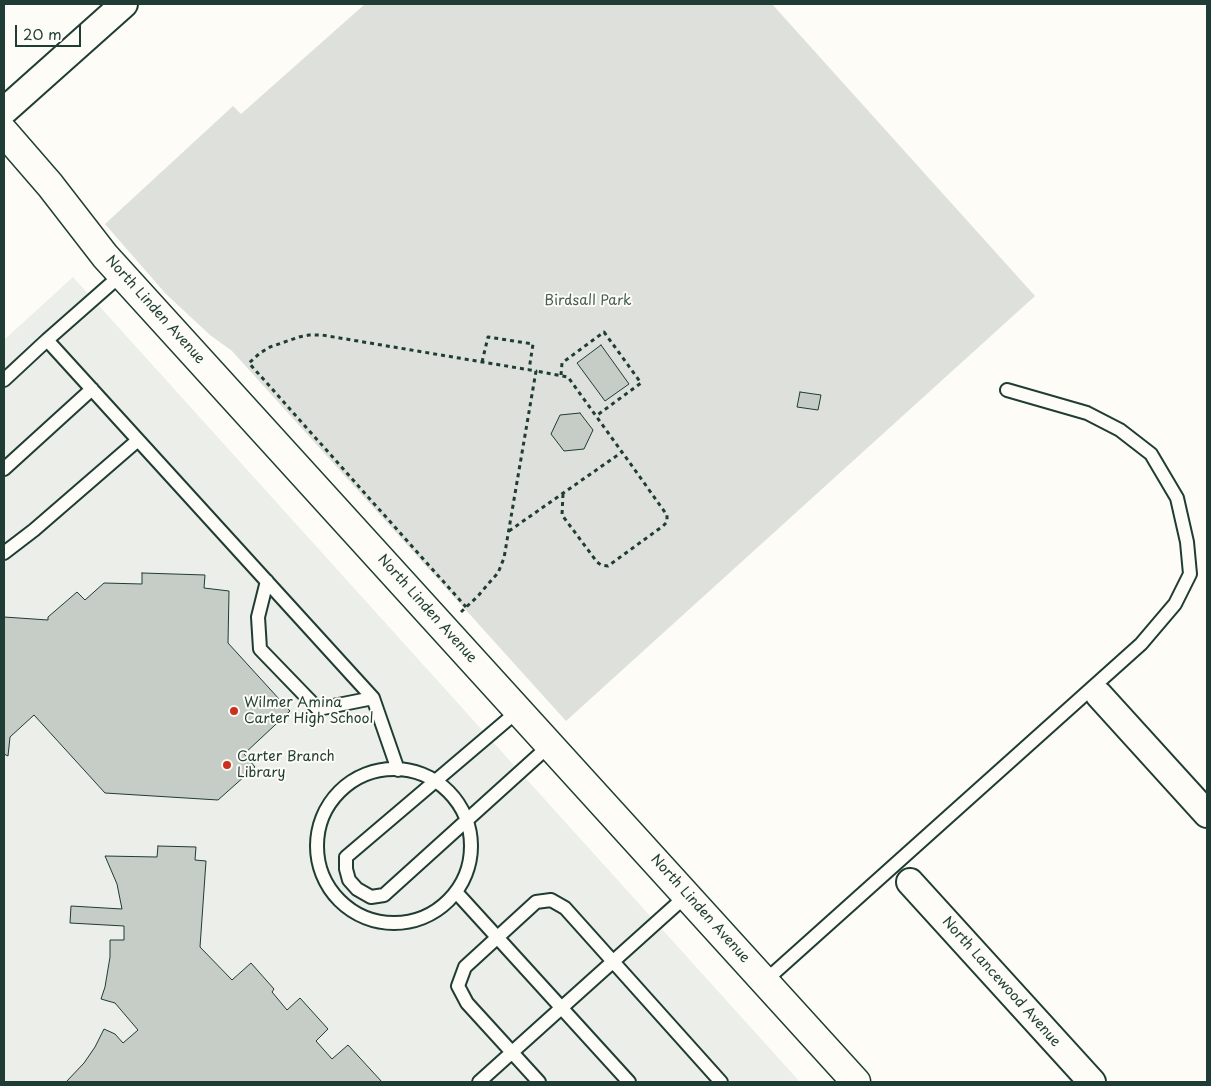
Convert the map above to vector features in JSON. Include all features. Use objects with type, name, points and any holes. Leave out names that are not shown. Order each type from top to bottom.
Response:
[{"type":"street","points":[[4,111],[124,4]]},
{"type":"street","name":"North Linden Avenue","points":[[4,132],[50,185],[105,256],[856,1082]]},
{"type":"street","points":[[1099,695],[1203,802]]},
{"type":"street","name":"North Lancewood Avenue","points":[[910,882],[1092,1082]]},
{"type":"lane","points":[[4,380],[122,274]]},
{"type":"lane","points":[[47,340],[373,698],[398,770]]},
{"type":"lane","points":[[4,469],[92,390]]},
{"type":"lane","points":[[765,982],[1142,644],[1176,604],[1190,574],[1187,542],[1177,498],[1151,454],[1120,430],[1087,413],[1007,390]]},
{"type":"lane","points":[[4,553],[34,530],[138,440]]},
{"type":"lane","points":[[267,581],[258,617],[260,649],[318,709],[373,698]]},
{"type":"lane","points":[[518,710],[346,857],[349,880],[357,889],[371,896],[384,895],[550,745]]},
{"type":"lane","points":[[386,770],[398,770],[412,771],[435,781],[448,791],[459,804],[467,820],[472,845],[468,870],[456,892],[438,910],[415,921],[390,924],[365,918],[343,904],[327,885],[318,861],[318,836],[326,811],[341,791],[362,776],[386,770]]},
{"type":"lane","points":[[456,892],[629,1082]]},
{"type":"lane","points":[[479,1082],[687,895]]},
{"type":"lane","points":[[539,1082],[467,1003],[458,986],[465,967],[497,937],[536,902],[551,900],[565,908],[721,1082]]},
{"type":"path","points":[[561,376],[562,363],[604,332],[641,383],[596,416]]},
{"type":"path","points":[[466,607],[248,363],[270,347],[309,335],[322,335],[568,376],[667,516],[667,522],[608,566],[601,565],[562,514],[563,494]]},
{"type":"path","points":[[482,362],[488,337],[533,344],[529,370]]},
{"type":"path","points":[[443,627],[478,596],[498,572],[504,558],[536,371]]},
{"type":"path","points":[[509,532],[622,452]]},
{"type":"shaded area","name":"Wilmer Amina Carter High School","points":[[73,277],[800,1082],[4,1082],[4,340]]},
{"type":"green space","name":"Birdsall Park","points":[[365,4],[772,4],[1035,296],[566,721],[232,351],[210,335],[166,294],[105,224],[233,106],[241,114]]},
{"type":"building","points":[[601,345],[629,384],[605,401],[577,363]]},
{"type":"building","points":[[800,392],[821,395],[818,410],[797,407]]},
{"type":"building","points":[[580,413],[593,430],[584,449],[564,451],[551,434],[560,415]]},
{"type":"building","points":[[142,573],[205,575],[204,588],[229,591],[228,643],[290,711],[244,754],[255,767],[218,800],[105,793],[34,715],[10,737],[8,756],[4,754],[4,617],[48,620],[48,617],[77,592],[85,600],[104,583],[142,584]]},
{"type":"building","points":[[158,846],[196,847],[195,860],[206,861],[200,947],[232,980],[251,963],[274,989],[272,992],[287,1010],[300,998],[328,1029],[316,1041],[332,1059],[348,1045],[382,1082],[66,1082],[84,1063],[104,1029],[115,1034],[123,1043],[138,1030],[115,1003],[101,999],[110,957],[110,940],[124,940],[124,926],[70,923],[71,906],[122,909],[117,884],[105,856],[157,857]]},
{"type":"place","name":"Wilmer Amina Carter High School","points":[[234,711]]},
{"type":"place","name":"Carter Branch Library","points":[[227,765]]}]
